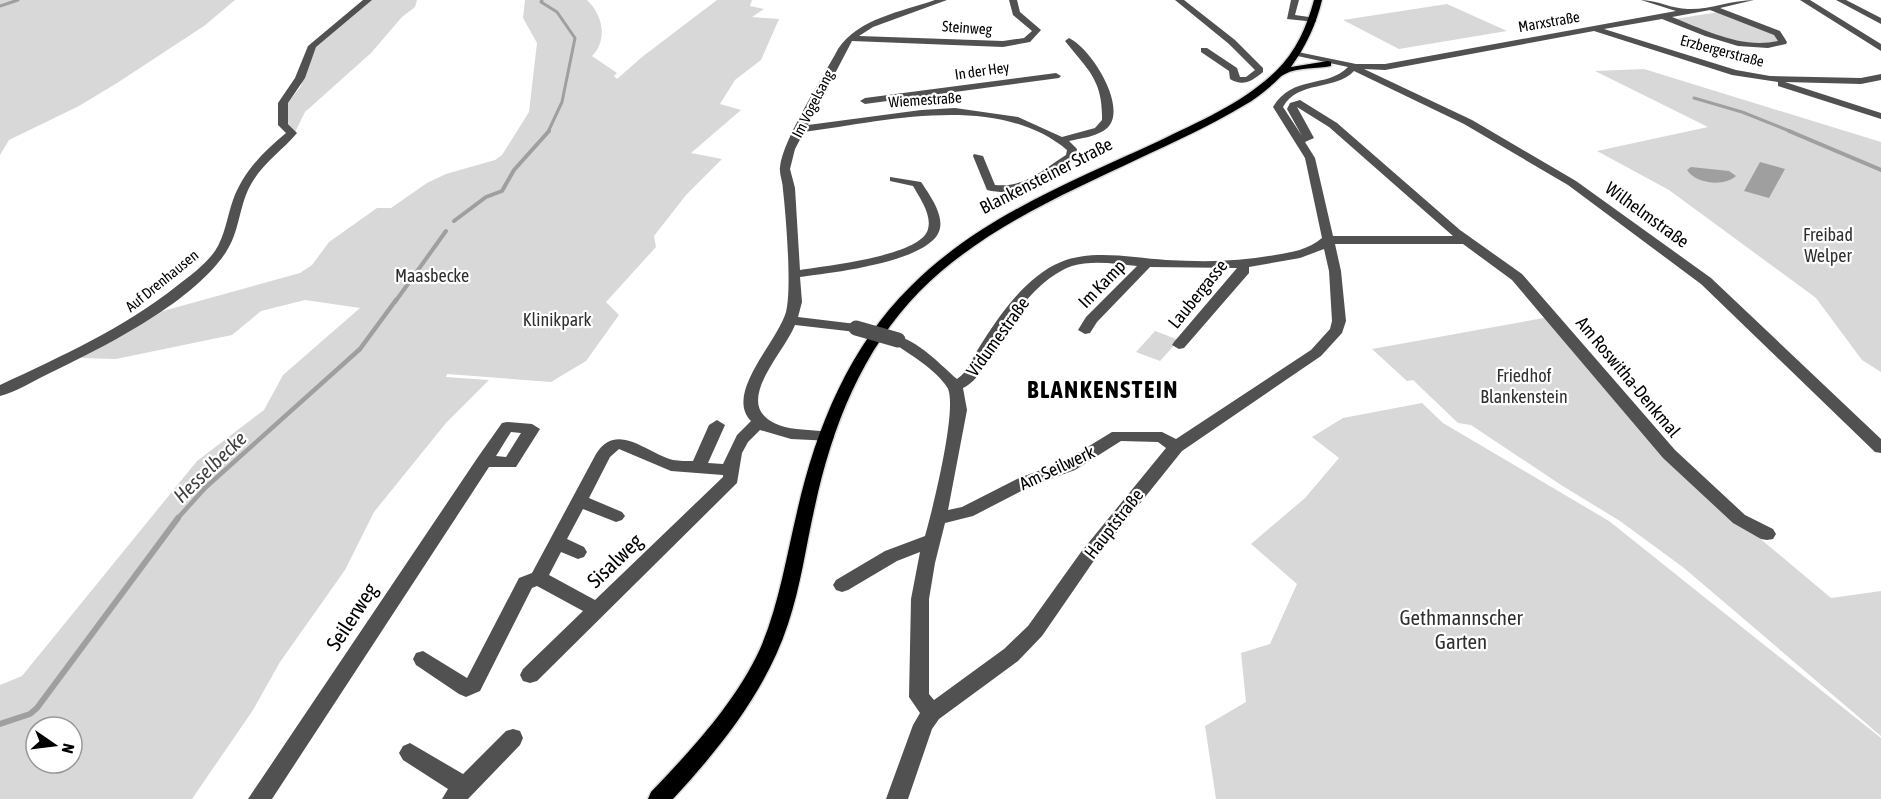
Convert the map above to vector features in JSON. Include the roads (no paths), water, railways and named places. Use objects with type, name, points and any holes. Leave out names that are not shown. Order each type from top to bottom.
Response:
[{"type":"main road","name":"Blankensteiner Straße","points":[[659,799],[693,763],[730,715],[770,648],[788,592],[810,488],[826,437],[846,387],[866,349],[896,309],[938,267],[1009,217],[1203,124],[1248,98],[1281,71],[1294,55],[1306,38],[1318,0]]},
{"type":"main road","points":[[1281,71],[1328,64]]},
{"type":"street","name":"Auf Drenhausen","points":[[0,392],[107,340],[156,309],[197,276],[220,251],[233,226],[242,190],[268,155],[292,133],[283,125],[283,103],[300,78],[312,46],[368,0]]},
{"type":"street","name":"Im Vogelsang","points":[[762,422],[752,411],[749,394],[791,320],[795,302],[789,188],[785,169],[787,156],[842,49],[850,38],[870,25],[943,0]]},
{"type":"street","name":"Steinweg","points":[[850,38],[1003,44],[1021,42],[1033,36],[1037,30],[1017,13],[1013,0]]},
{"type":"street","points":[[1179,0],[1233,42],[1260,70],[1248,80],[1238,80],[1233,77],[1234,70],[1204,50]]},
{"type":"street","points":[[1295,0],[1290,17],[1313,20]]},
{"type":"street","points":[[1645,0],[1668,2],[1689,12]]},
{"type":"street","name":"Marxstraße","points":[[1294,55],[1328,64],[1385,66],[1750,0]]},
{"type":"street","points":[[1804,0],[1881,48]]},
{"type":"street","points":[[1839,0],[1881,21]]},
{"type":"street","points":[[1665,16],[1725,40],[1760,46],[1772,46],[1783,42],[1777,33],[1713,8]]},
{"type":"street","name":"Erzbergerstraße","points":[[1594,29],[1735,73],[1770,79],[1861,81],[1881,77]]},
{"type":"street","points":[[1061,140],[1092,133],[1107,121],[1108,109],[1101,76],[1069,41]]},
{"type":"street","name":"Marxstraße","points":[[1294,55],[1354,66]]},
{"type":"street","name":"Hauptstraße","points":[[897,799],[923,725],[932,714],[1011,655],[1035,631],[1087,557],[1176,447],[1316,352],[1332,338],[1339,321],[1335,271],[1310,159],[1278,107],[1281,100],[1316,82],[1348,74],[1354,66]]},
{"type":"street","name":"Wilhelmstraße","points":[[1354,66],[1493,136],[1572,183],[1669,252],[1734,307],[1881,448]]},
{"type":"street","name":"In der Hey","points":[[866,100],[1056,76]]},
{"type":"street","points":[[1770,79],[1881,116]]},
{"type":"street","points":[[912,95],[921,113]]},
{"type":"street","name":"Am Roswitha-Denkmal","points":[[1298,140],[1309,138],[1292,109],[1293,105],[1307,104],[1465,240],[1531,290],[1669,454],[1739,519],[1767,534]]},
{"type":"street","name":"Wiemestraße","points":[[801,129],[921,113],[955,111],[1001,116],[1028,123],[1061,140]]},
{"type":"street","points":[[978,156],[991,188],[1018,189],[1071,156],[1072,149],[1061,140]]},
{"type":"street","points":[[795,274],[896,255],[917,249],[930,241],[934,231],[932,209],[923,193],[917,184],[894,179]]},
{"type":"street","points":[[1327,240],[1465,240]]},
{"type":"street","name":"Vidumestraße","points":[[932,714],[919,697],[921,599],[959,410],[955,386],[968,380],[993,337],[1035,286],[1053,271],[1078,262],[1241,264],[1305,253],[1318,249],[1327,240]]},
{"type":"street","points":[[1305,253],[1325,262],[1335,271]]},
{"type":"street","name":"Im Kamp","points":[[1085,330],[1091,320],[1143,268],[1144,263]]},
{"type":"street","name":"Laubergasse","points":[[1179,345],[1244,270],[1241,264]]},
{"type":"street","points":[[791,320],[856,328],[898,340],[921,355],[955,386]]},
{"type":"street","points":[[423,659],[466,688],[473,686],[525,583],[538,578],[604,454],[614,444],[620,443],[671,465],[730,475],[742,435],[762,422],[780,431],[826,437]]},
{"type":"street","points":[[698,468],[717,425]]},
{"type":"street","name":"Am Seilwerk","points":[[938,519],[967,513],[1025,482],[1069,466],[1118,436],[1162,437],[1176,447]]},
{"type":"street","name":"Seilerweg","points":[[259,799],[484,461]]},
{"type":"street","name":"Sisalweg","points":[[530,675],[730,475]]},
{"type":"street","points":[[580,501],[616,516]]},
{"type":"street","points":[[842,585],[891,556],[932,540]]},
{"type":"street","points":[[557,542],[578,552]]},
{"type":"street","points":[[538,578],[597,610]]},
{"type":"street","points":[[410,753],[459,793],[513,738]]},
{"type":"waterway","points":[[0,6],[18,0]]},
{"type":"waterway","name":"Hesselbecke","points":[[542,0],[541,2],[557,12],[575,38],[562,102],[548,132]]},
{"type":"waterway","points":[[1694,98],[1742,112],[1792,132]]},
{"type":"waterway","name":"Hesselbecke","points":[[454,221],[486,197],[502,191],[514,170],[549,131]]},
{"type":"waterway","points":[[1789,131],[1881,170]]},
{"type":"waterway","name":"Hesselbecke","points":[[395,302],[446,231]]},
{"type":"waterway","name":"Hesselbecke","points":[[177,519],[205,488],[360,349],[396,300]]},
{"type":"waterway","name":"Hesselbecke","points":[[0,724],[30,714],[37,708],[178,518]]},
{"type":"district","name":"BLANKENSTEIN","points":[[1103,390]]},
{"type":"park label","name":"Freibad Welper","points":[[1828,245]]},
{"type":"park label","name":"Maasbecke","points":[[432,276]]},
{"type":"park label","name":"Klinikpark","points":[[557,320]]},
{"type":"park label","name":"Friedhof Blankenstein","points":[[1524,386]]},
{"type":"park label","name":"Gethmannscher Garten","points":[[1461,630]]}]
